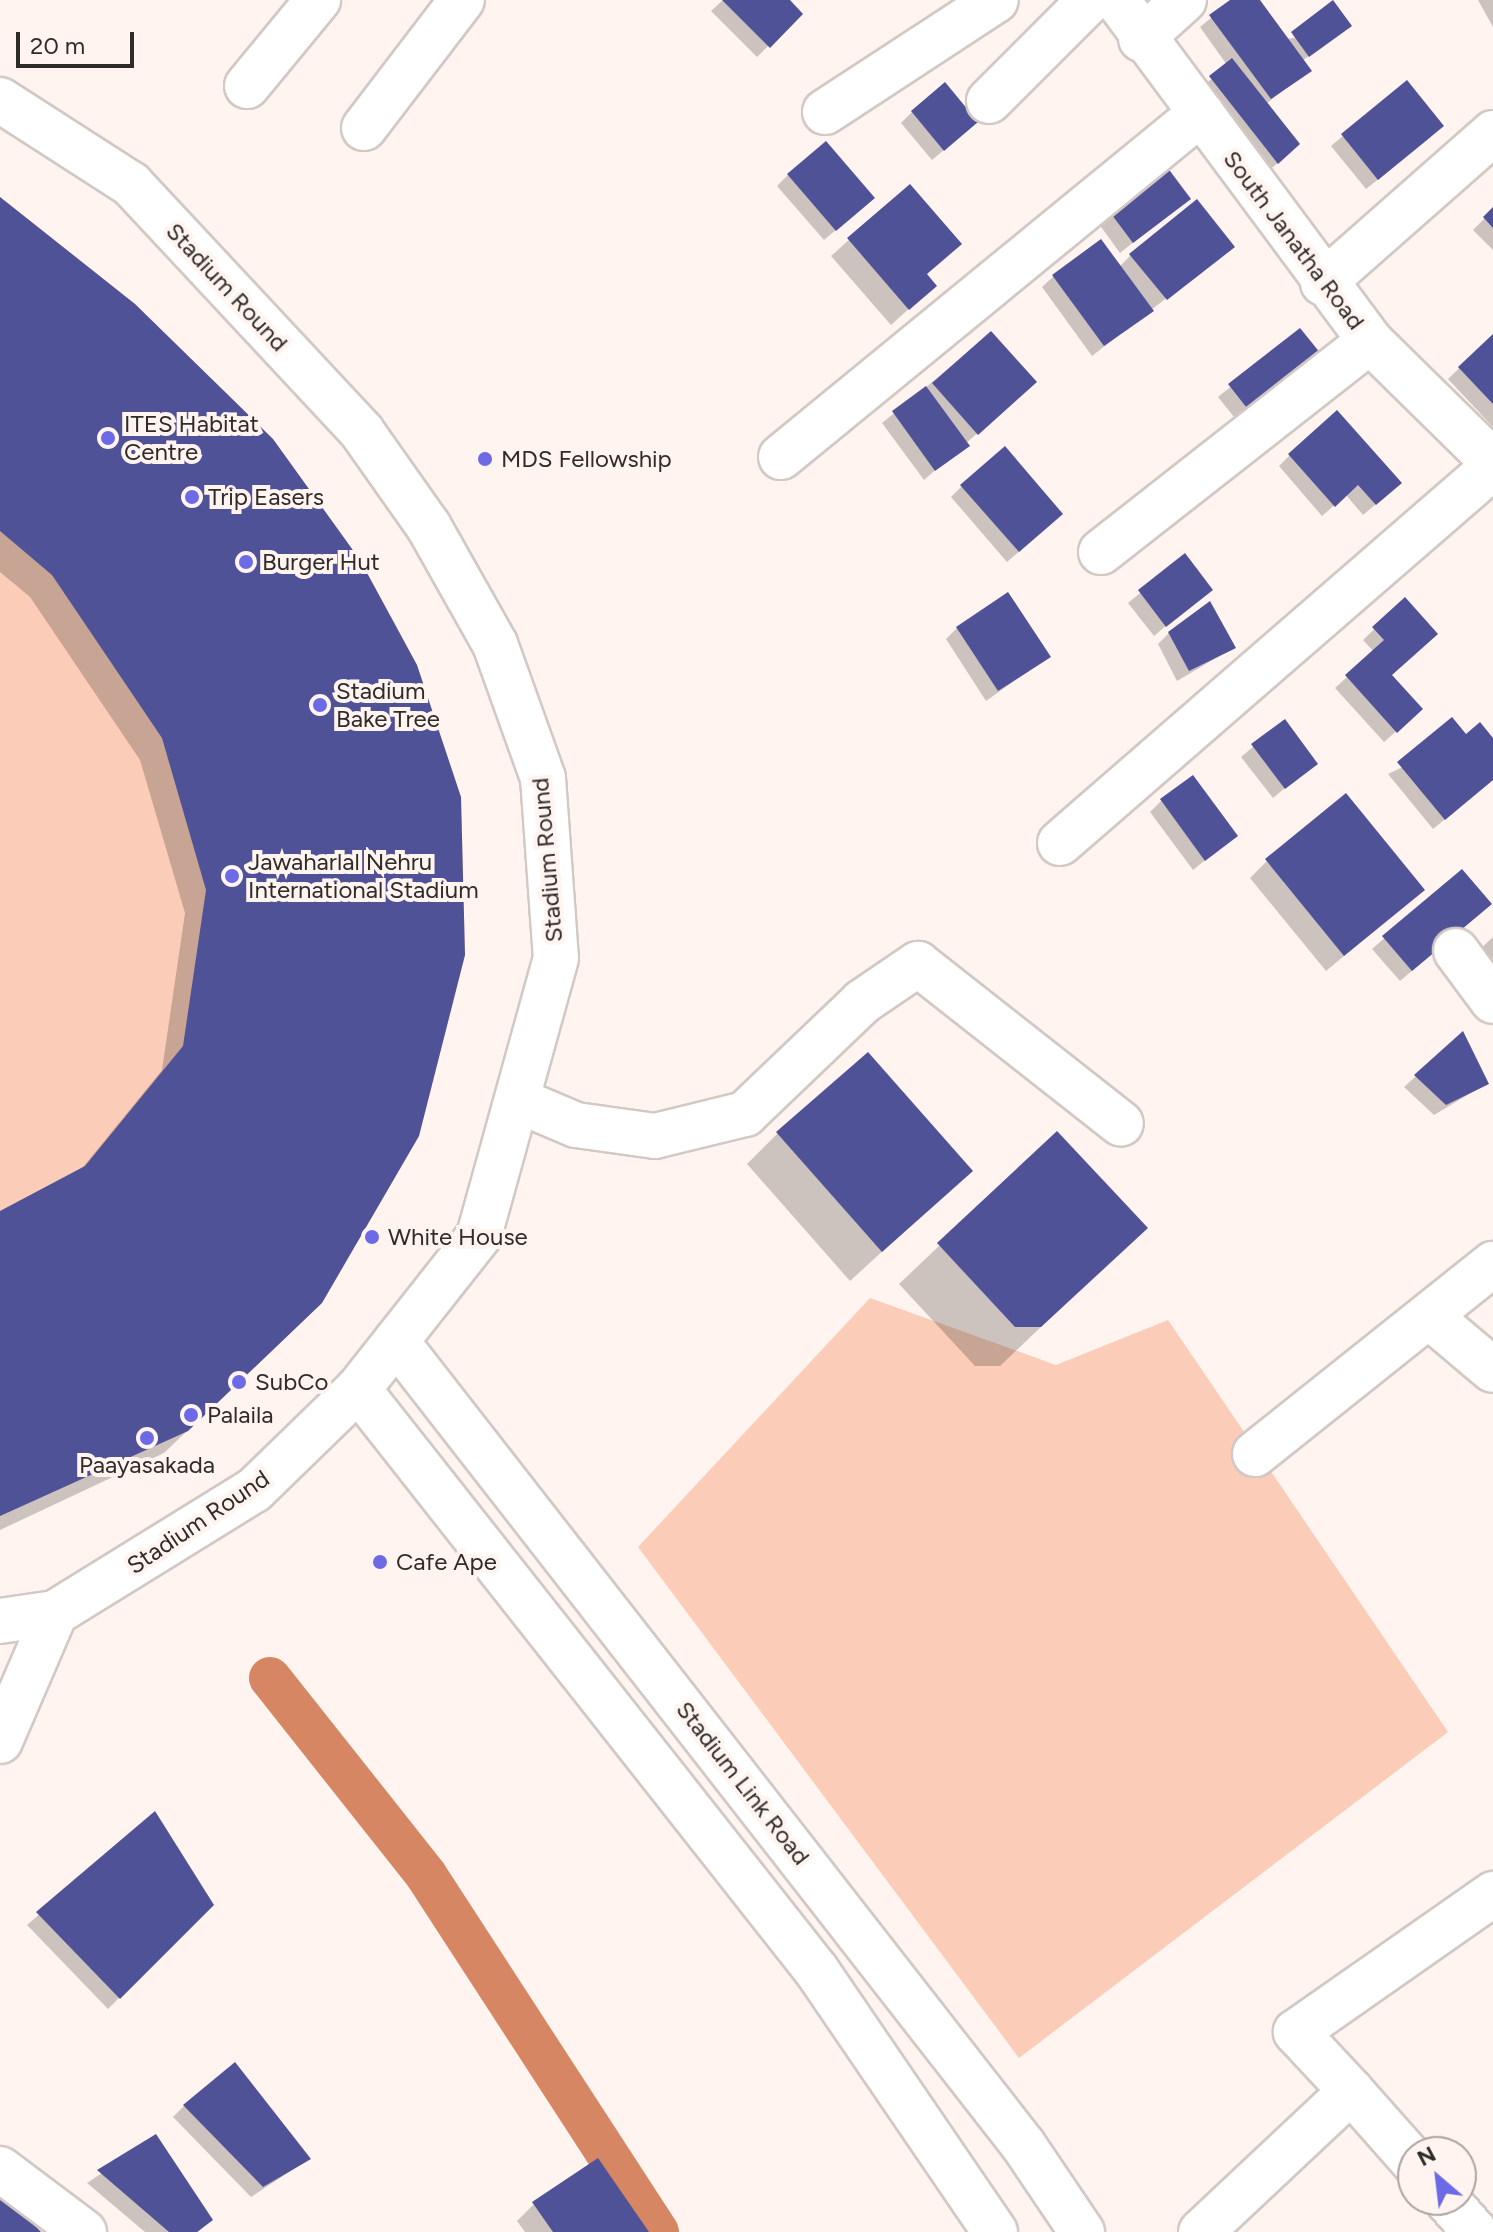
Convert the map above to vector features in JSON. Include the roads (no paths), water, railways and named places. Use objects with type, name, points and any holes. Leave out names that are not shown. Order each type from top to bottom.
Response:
[{"type":"street","points":[[247,86],[318,0]]},
{"type":"street","points":[[364,128],[462,0]]},
{"type":"street","points":[[825,112],[996,0]]},
{"type":"street","points":[[989,101],[1090,0]]},
{"type":"street","name":"South Janatha Road","points":[[1117,0],[1141,39],[1201,113],[1323,283],[1370,341],[1493,464]]},
{"type":"street","points":[[1141,39],[1184,0]]},
{"type":"street","name":"Stadium Round","points":[[0,100],[131,184],[362,432],[429,527],[495,644],[543,778],[556,958],[479,1236],[358,1389],[254,1490],[55,1613],[0,1621]]},
{"type":"street","points":[[781,457],[1201,113]]},
{"type":"street","points":[[1323,283],[1493,133]]},
{"type":"street","points":[[1101,552],[1370,341]]},
{"type":"street","points":[[1060,843],[1493,464]]},
{"type":"street","points":[[1456,951],[1493,1001]]},
{"type":"street","points":[[517,1100],[576,1125],[655,1136],[745,1114],[862,1002],[918,964],[1121,1124]]},
{"type":"street","points":[[1255,1454],[1493,1264]]},
{"type":"street","points":[[1430,1317],[1493,1370]]},
{"type":"street","name":"Stadium Link Road","points":[[396,1341],[1024,2146],[1082,2232]]},
{"type":"street","points":[[358,1389],[817,1971],[995,2232]]},
{"type":"street","points":[[0,1741],[55,1613]]},
{"type":"street","points":[[1397,2143],[1296,2032],[1492,1897]]},
{"type":"street","points":[[1201,2232],[1351,2091]]},
{"type":"street","points":[[0,2169],[84,2232]]},
{"type":"street","points":[[1461,2216],[1475,2232]]},
{"type":"waterway","points":[[270,1678],[426,1875],[658,2232]]},
{"type":"place","name":"ITES Habitat Centre","points":[[108,438]]},
{"type":"place","name":"MDS Fellowship","points":[[485,459]]},
{"type":"place","name":"Trip Easers","points":[[192,497]]},
{"type":"place","name":"Burger Hut","points":[[246,562]]},
{"type":"place","name":"Stadium Bake Tree","points":[[320,705]]},
{"type":"place","name":"Jawaharlal Nehru International Stadium","points":[[232,876]]},
{"type":"place","name":"White House","points":[[372,1237]]},
{"type":"place","name":"SubCo","points":[[239,1382]]},
{"type":"place","name":"Palaila","points":[[191,1415]]},
{"type":"place","name":"Paayasakada","points":[[147,1438]]},
{"type":"place","name":"Cafe Ape","points":[[380,1562]]}]
